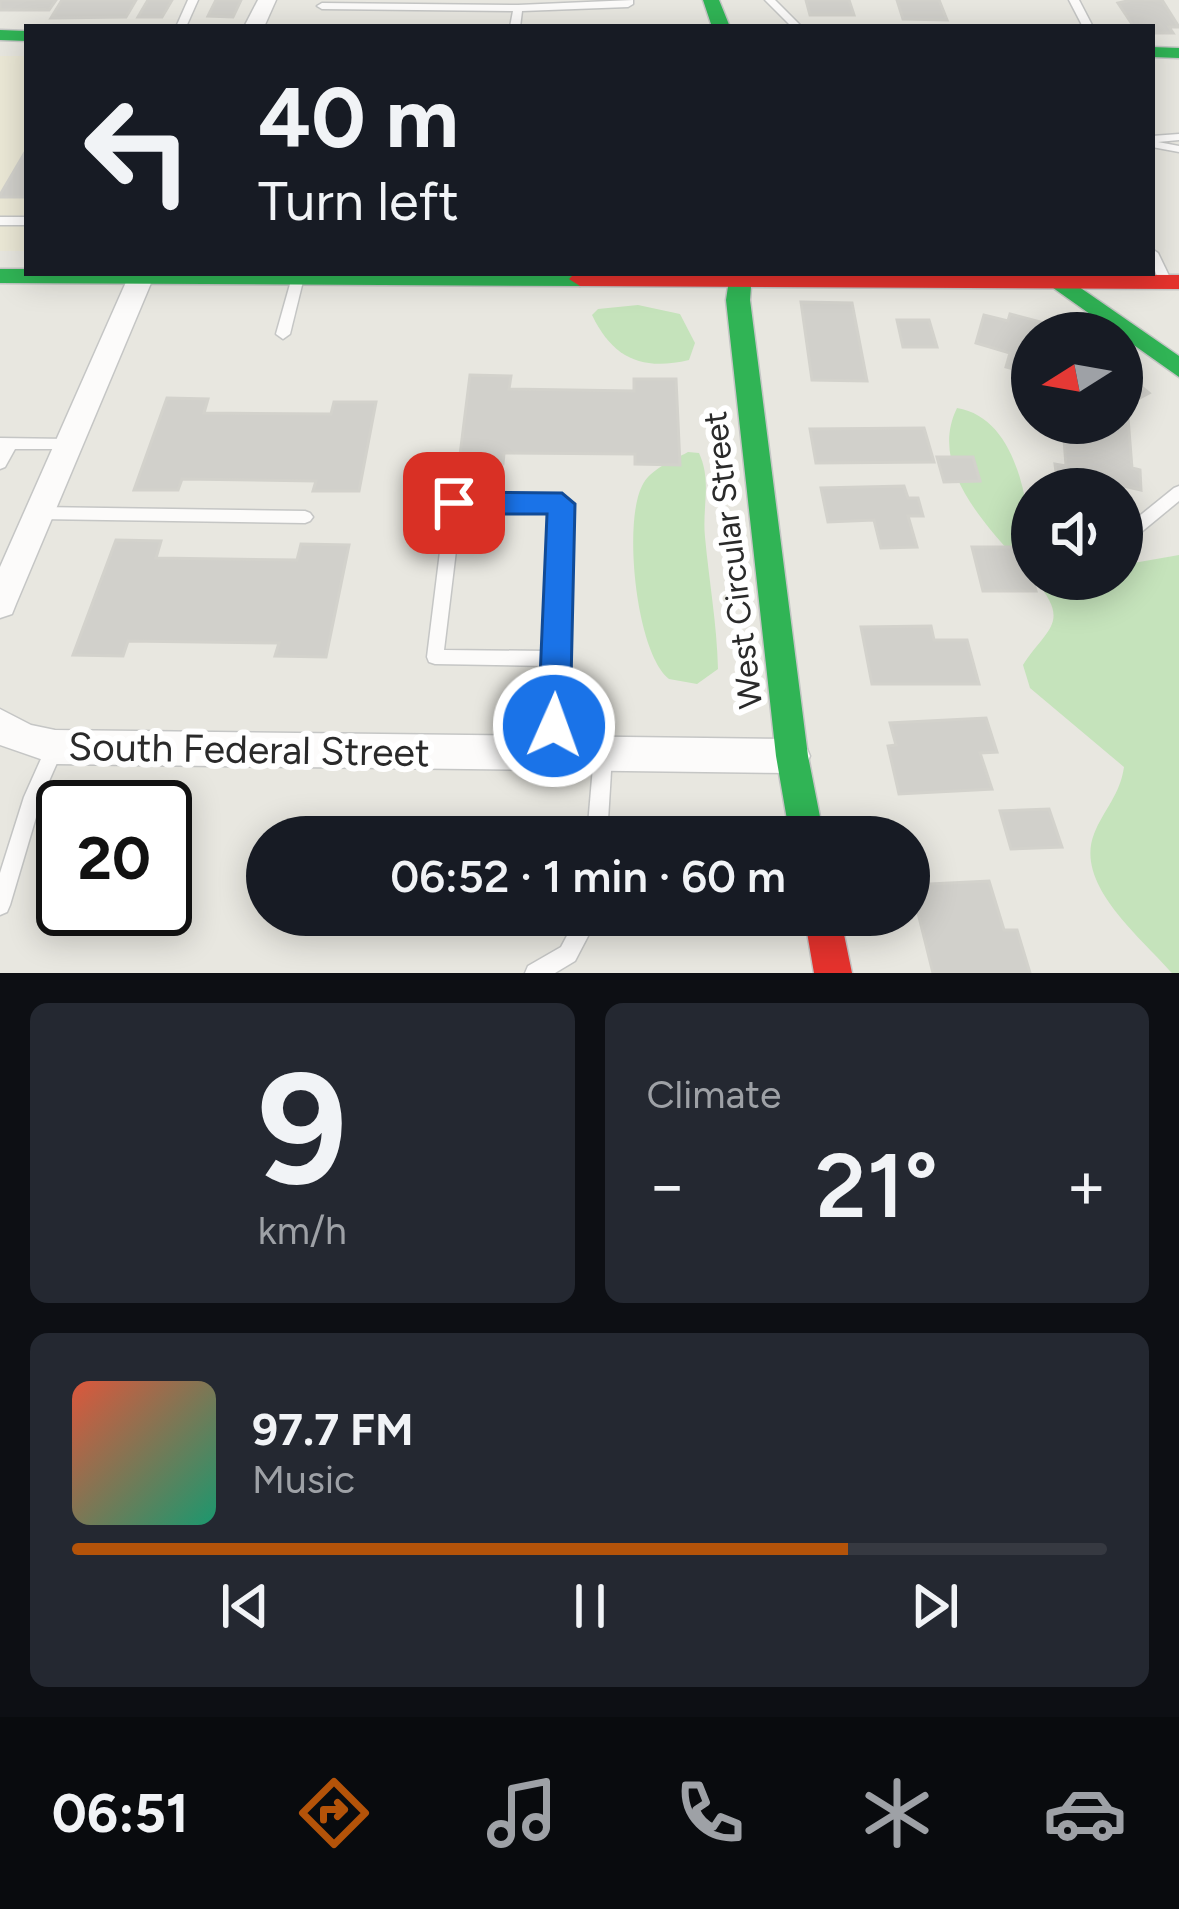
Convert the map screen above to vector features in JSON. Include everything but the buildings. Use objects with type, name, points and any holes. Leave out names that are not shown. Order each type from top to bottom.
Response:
[{"type":"main road","points":[[0,276],[141,276]]},
{"type":"main road","points":[[250,276],[366,276]]},
{"type":"main road","name":"West Circular Street","points":[[741,276],[737,300],[803,816]]},
{"type":"main road","points":[[1048,276],[1172,282]]},
{"type":"main road","points":[[1048,276],[1179,368]]},
{"type":"main road","points":[[826,936],[833,973]]},
{"type":"street","points":[[0,604],[141,276]]},
{"type":"street","name":"South Federal Street","points":[[0,724],[23,740],[55,747],[792,756]]},
{"type":"lane","points":[[387,7],[406,0]]},
{"type":"lane","points":[[478,0],[494,8]]},
{"type":"lane","points":[[316,23],[323,3],[518,8],[628,0]]},
{"type":"lane","points":[[770,0],[794,24]]},
{"type":"lane","points":[[515,24],[518,8]]},
{"type":"lane","points":[[283,334],[298,277]]},
{"type":"lane","points":[[0,463],[5,443],[68,444]]},
{"type":"lane","points":[[1143,522],[1179,492]]},
{"type":"lane","points":[[553,754],[562,504],[454,503],[435,657],[556,659]]},
{"type":"lane","points":[[39,513],[305,517]]},
{"type":"lane","points":[[0,905],[33,797],[55,747]]},
{"type":"lane","points":[[599,816],[603,755]]},
{"type":"lane","points":[[535,973],[568,953],[577,936]]},
{"type":"shaded area","points":[[0,56],[24,56],[24,251],[0,251]]},
{"type":"green space","points":[[638,305],[680,314],[695,343],[689,360],[657,364],[631,358],[610,342],[592,315],[598,309]]},
{"type":"green space","points":[[957,408],[979,416],[997,431],[1010,452],[1016,468],[1011,468],[1011,553],[983,521],[957,478],[950,432]]},
{"type":"green space","points":[[688,452],[699,453],[705,474],[705,537],[718,669],[697,684],[669,679],[658,665],[641,616],[633,556],[636,504],[642,486],[656,470]]},
{"type":"green space","points":[[1179,555],[1179,973],[1172,973],[1129,927],[1094,872],[1090,853],[1094,834],[1124,767],[1030,688],[1023,665],[1052,625],[1048,600],[1143,600],[1143,561]]},
{"type":"traffic: fast","points":[[711,0],[720,24]]},
{"type":"traffic: fast","points":[[0,35],[24,36]]},
{"type":"traffic: fast","points":[[1155,52],[1179,53]]},
{"type":"traffic: fast","points":[[0,276],[580,279]]},
{"type":"traffic: fast","points":[[741,276],[738,300],[803,816]]},
{"type":"traffic: fast","points":[[1047,276],[1179,368]]},
{"type":"traffic: jam","points":[[580,279],[1179,282]]},
{"type":"traffic: jam","points":[[826,936],[833,973]]},
{"type":"route","points":[[454,503],[562,504],[554,726]]}]
